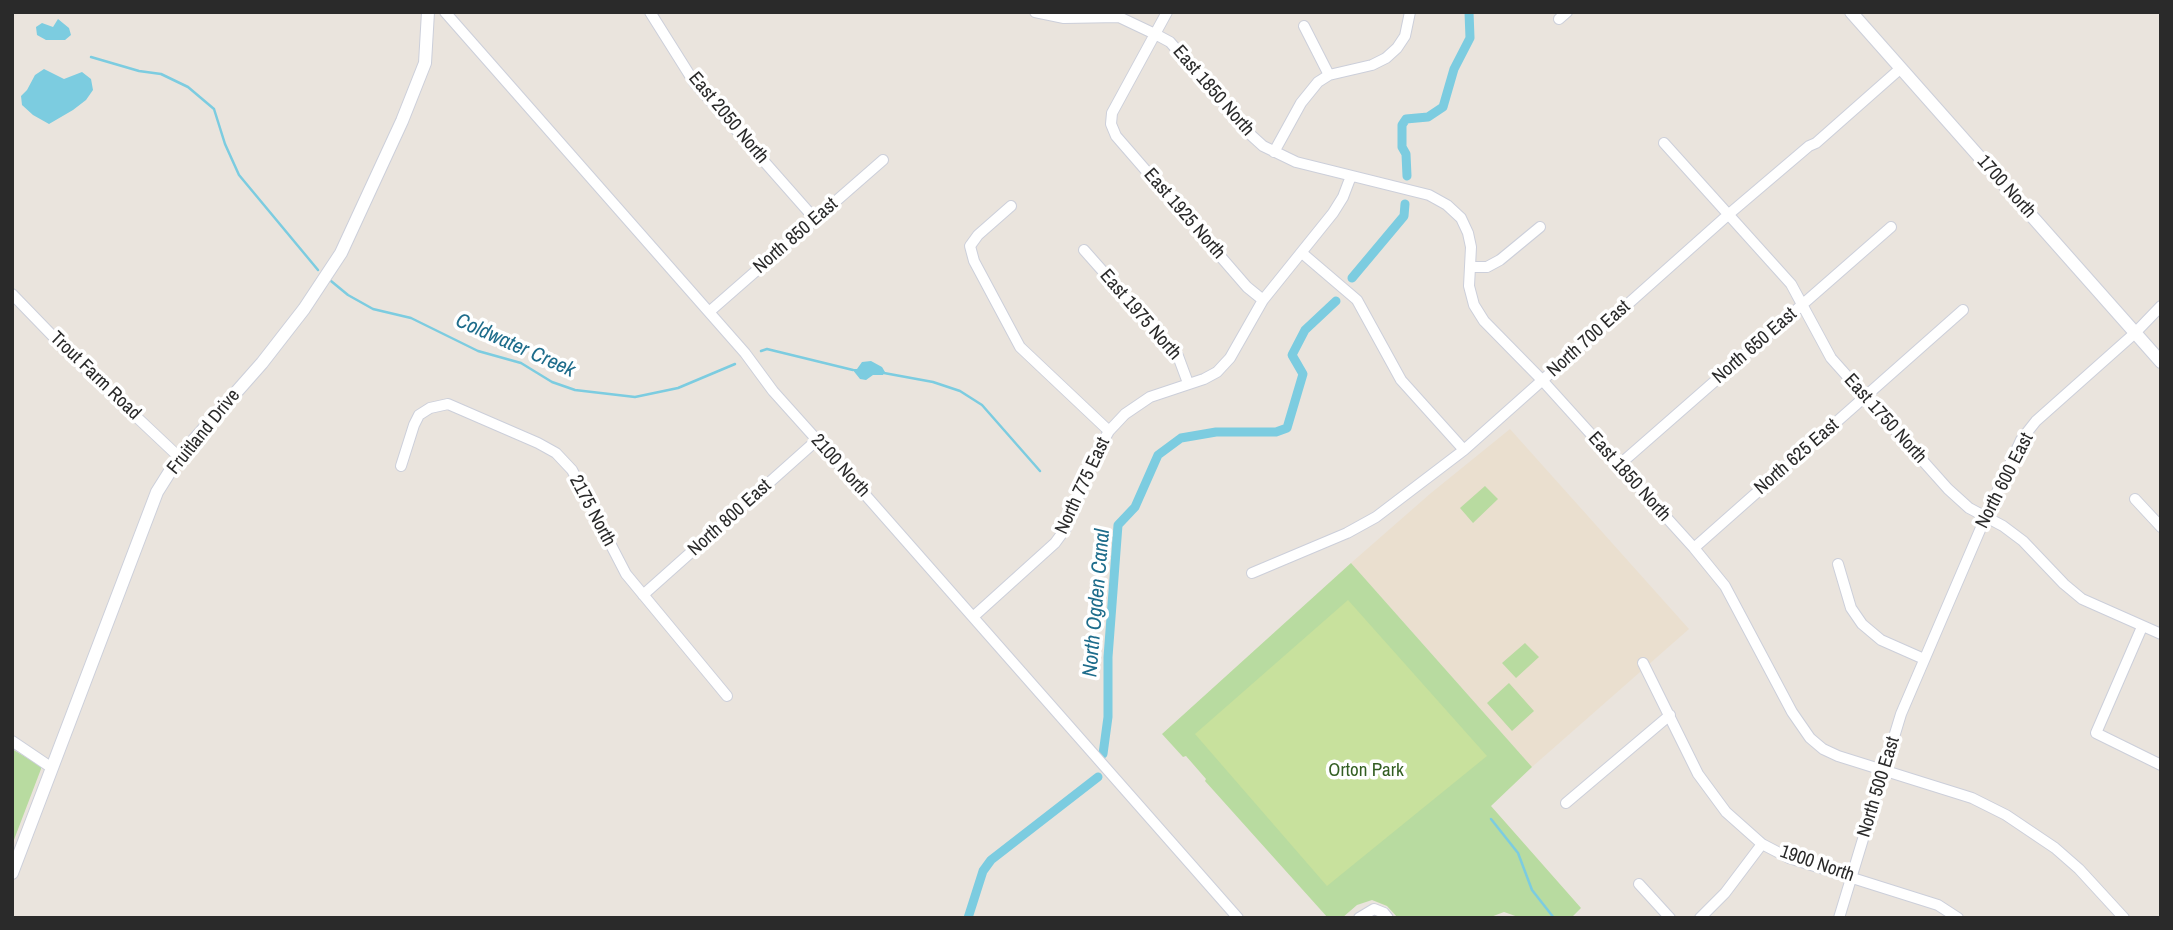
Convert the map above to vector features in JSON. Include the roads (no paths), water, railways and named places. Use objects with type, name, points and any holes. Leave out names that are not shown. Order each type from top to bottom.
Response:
[{"type":"street","name":"Fruitland Drive","points":[[12,873],[157,492],[179,457],[262,363],[304,309],[341,253],[402,121],[425,63],[428,12]]},
{"type":"street","name":"2100 North","points":[[444,12],[1238,918]]},
{"type":"street","name":"East 2050 North","points":[[650,12],[694,82],[814,218]]},
{"type":"street","name":"East 1850 North","points":[[1035,12],[1064,18],[1119,18],[1157,35],[1170,42],[1252,136],[1274,152],[1296,162],[1429,195],[1447,205],[1461,218],[1468,233],[1471,267],[1469,286],[1474,305],[1484,321],[1542,380],[1725,586],[1792,712],[1810,738],[1823,749],[1838,756],[1972,798],[2006,815],[2055,848],[2079,869],[2124,918]]},
{"type":"street","points":[[1157,35],[1167,12]]},
{"type":"street","points":[[1274,152],[1309,91],[1329,75],[1373,65],[1386,58],[1405,36],[1410,12]]},
{"type":"street","name":"1700 North","points":[[1852,12],[2161,362]]},
{"type":"street","points":[[1304,26],[1329,75]]},
{"type":"street","name":"East 1925 North","points":[[1157,35],[1112,113],[1111,124],[1116,136],[1247,287],[1263,300]]},
{"type":"street","name":"North 700 East","points":[[1252,573],[1348,533],[1376,517],[1464,450],[1729,214],[1809,146],[1816,143],[1901,68]]},
{"type":"street","name":"East 1750 North","points":[[1664,143],[1791,284],[1816,335],[1831,358],[1948,489],[1969,508],[2003,526],[2023,541],[2082,599],[2161,634]]},
{"type":"street","name":"North 850 East","points":[[709,312],[883,160]]},
{"type":"street","name":"North 775 East","points":[[972,617],[1055,543],[1066,528],[1097,452],[1109,431],[1125,414],[1150,397],[1217,372],[1230,358],[1263,300],[1334,213],[1351,176]]},
{"type":"street","points":[[1011,206],[978,235],[971,246],[974,261],[1020,347],[1109,431]]},
{"type":"street","points":[[1471,267],[1487,267],[1500,260],[1540,227]]},
{"type":"street","name":"North 650 East","points":[[1619,466],[1891,227]]},
{"type":"street","name":"East 1975 North","points":[[1084,250],[1178,356],[1188,383]]},
{"type":"street","points":[[1302,253],[1357,300],[1401,380],[1464,450]]},
{"type":"street","name":"Trout Farm Road","points":[[12,294],[75,359],[179,457]]},
{"type":"street","name":"North 600 East","points":[[1924,659],[2021,440],[2161,306]]},
{"type":"street","name":"North 625 East","points":[[1694,548],[1963,310]]},
{"type":"street","name":"2175 North","points":[[401,466],[419,415],[430,408],[448,404],[555,453],[572,470],[626,574],[727,696]]},
{"type":"street","name":"North 800 East","points":[[643,595],[817,440]]},
{"type":"street","points":[[2135,499],[2161,527]]},
{"type":"street","points":[[1838,564],[1851,608],[1862,624],[1881,640],[1924,659]]},
{"type":"street","points":[[2142,627],[2096,733],[2161,765]]},
{"type":"street","name":"North 500 East","points":[[1839,918],[1901,714],[1924,659]]},
{"type":"street","name":"1900 North","points":[[1643,663],[1698,774],[1727,811],[1762,844],[1789,858],[1938,905],[1958,918]]},
{"type":"street","points":[[1566,803],[1670,715]]},
{"type":"street","points":[[12,741],[52,768]]},
{"type":"street","points":[[1700,918],[1725,893],[1762,844]]},
{"type":"street","points":[[1639,884],[1670,918]]},
{"type":"street","points":[[1359,918],[1374,909],[1388,918]]},
{"type":"water","points":[[58,19],[69,28],[71,35],[65,40],[46,40],[37,35],[36,27],[42,23],[53,27]]},
{"type":"water","points":[[44,69],[64,79],[82,72],[91,79],[93,90],[86,100],[49,124],[22,105],[21,96],[35,75]]},
{"type":"water","points":[[871,361],[885,372],[866,380],[860,379],[852,369],[857,369],[862,362]]},
{"type":"waterway","name":"North Ogden Canal","points":[[1407,176],[1406,154],[1402,147],[1402,125],[1406,119],[1428,117],[1443,107],[1454,69],[1470,38],[1469,12]]},
{"type":"waterway","name":"Coldwater Creek","points":[[91,57],[139,71],[161,74],[188,87],[214,109],[225,144],[239,175],[318,270]]},
{"type":"waterway","name":"North Ogden Canal","points":[[1352,278],[1404,216],[1405,204]]},
{"type":"waterway","name":"Coldwater Creek","points":[[331,281],[348,295],[373,309],[411,318],[478,351],[521,363],[552,382],[575,390],[635,397],[678,388],[735,364]]},
{"type":"waterway","name":"North Ogden Canal","points":[[1103,754],[1108,717],[1108,657],[1118,525],[1135,507],[1158,455],[1181,438],[1216,432],[1276,432],[1287,428],[1303,374],[1292,355],[1305,330],[1336,301]]},
{"type":"waterway","name":"Coldwater Creek","points":[[761,351],[767,349],[853,370]]},
{"type":"waterway","name":"Coldwater Creek","points":[[884,373],[933,382],[960,391],[982,405],[1040,471]]},
{"type":"waterway","name":"North Ogden Canal","points":[[968,918],[983,871],[991,860],[1098,777]]},
{"type":"waterway","name":"Coldwater Creek","points":[[1491,819],[1518,853],[1532,890],[1554,918]]},
{"type":"park label","name":"Orton Park","points":[[1366,771]]}]
